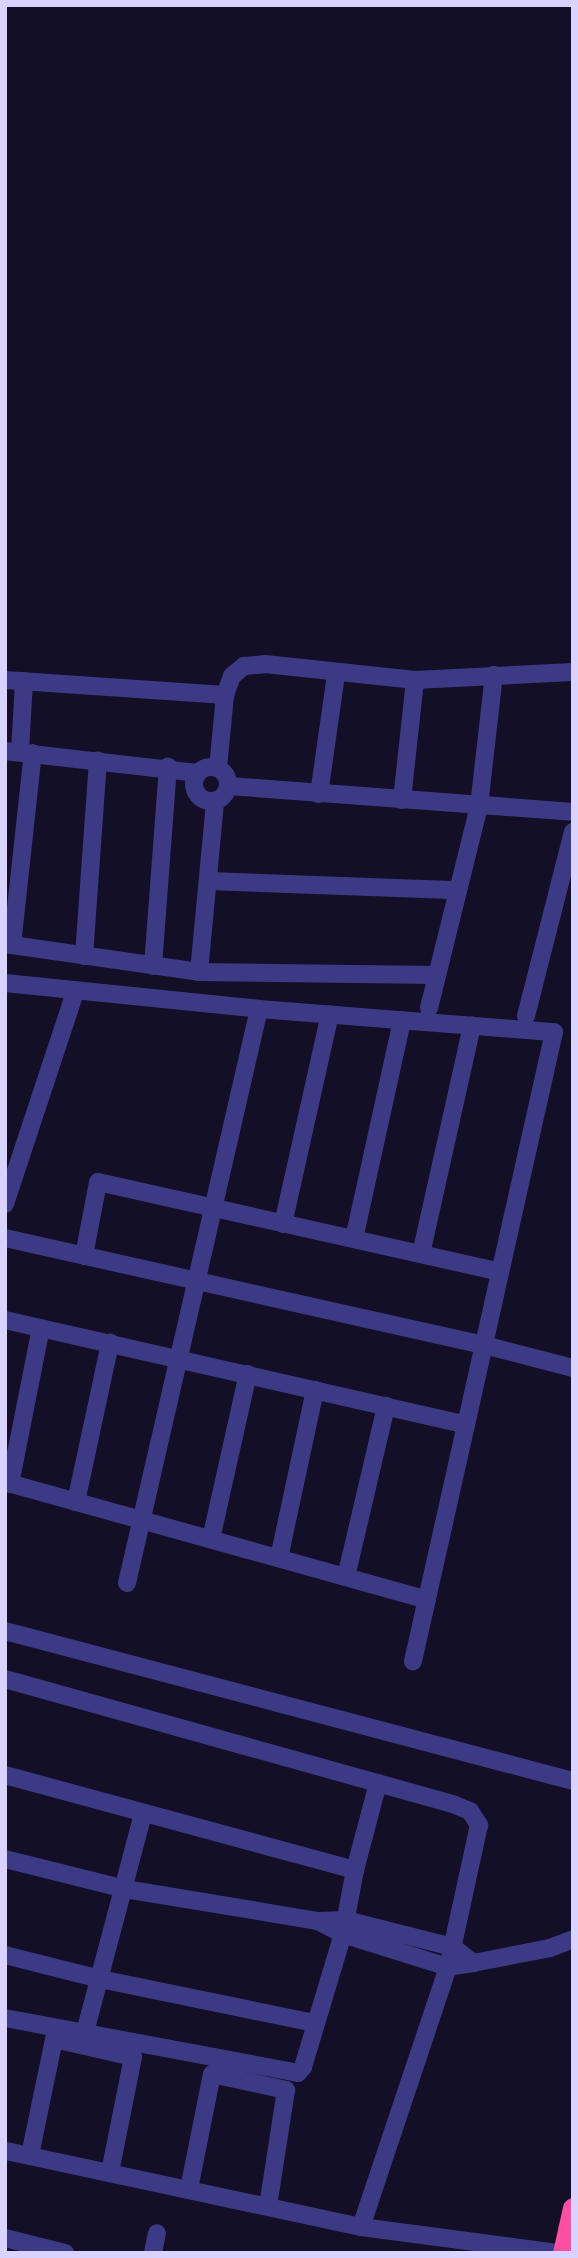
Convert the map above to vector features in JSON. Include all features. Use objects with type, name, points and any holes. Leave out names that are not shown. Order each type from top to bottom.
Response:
[{"type":"highway","points":[[561,2253],[573,2208]]},
{"type":"street","points":[[218,768],[225,695],[232,676],[244,666],[265,664],[336,674],[415,680],[573,672]]},
{"type":"street","points":[[319,794],[336,674]]},
{"type":"street","points":[[429,1007],[479,806],[494,675]]},
{"type":"street","points":[[5,680],[225,695]]},
{"type":"street","points":[[401,800],[415,680]]},
{"type":"street","points":[[24,681],[9,944],[199,972],[437,975]]},
{"type":"street","points":[[19,752],[168,767],[197,773]]},
{"type":"street","points":[[84,956],[98,760]]},
{"type":"street","points":[[153,966],[168,767]]},
{"type":"street","points":[[206,767],[218,768],[226,775],[229,786],[225,796],[215,802],[204,801],[196,794],[193,783],[197,773],[206,767]]},
{"type":"street","points":[[229,786],[573,812]]},
{"type":"street","points":[[199,972],[215,802]]},
{"type":"street","points":[[526,1016],[573,832]]},
{"type":"street","points":[[208,881],[458,890]]},
{"type":"street","points":[[5,983],[259,1009],[554,1032],[414,1661]]},
{"type":"street","points":[[5,1204],[11,1164],[75,992]]},
{"type":"street","points":[[127,1583],[259,1009]]},
{"type":"street","points":[[283,1224],[330,1014]]},
{"type":"street","points":[[354,1239],[402,1020]]},
{"type":"street","points":[[421,1254],[472,1026]]},
{"type":"street","points":[[84,1256],[99,1182],[500,1272]]},
{"type":"street","points":[[5,1238],[484,1345],[573,1368]]},
{"type":"street","points":[[5,1320],[466,1425]]},
{"type":"street","points":[[41,1328],[7,1483],[427,1600]]},
{"type":"street","points":[[76,1502],[110,1343]]},
{"type":"street","points":[[211,1539],[248,1374]]},
{"type":"street","points":[[279,1558],[315,1390]]},
{"type":"street","points":[[346,1577],[386,1406]]},
{"type":"street","points":[[5,1631],[573,1781]]},
{"type":"street","points":[[5,1679],[455,1805],[475,1816],[479,1825],[448,1967],[361,2227]]},
{"type":"street","points":[[5,1775],[355,1870]]},
{"type":"street","points":[[5,2018],[298,2073],[303,2067],[344,1927],[355,1870],[378,1783]]},
{"type":"street","points":[[85,2032],[143,1814]]},
{"type":"street","points":[[5,1858],[125,1889],[453,1947],[472,1963]]},
{"type":"street","points":[[344,1927],[448,1967],[550,1948],[573,1939]]},
{"type":"street","points":[[550,1948],[573,1957]]},
{"type":"street","points":[[5,1955],[100,1979],[316,2023]]},
{"type":"street","points":[[30,2155],[54,2039],[133,2057],[110,2172]]},
{"type":"street","points":[[189,2189],[212,2074],[286,2090],[268,2206]]},
{"type":"street","points":[[5,2151],[361,2227],[561,2253]]},
{"type":"street","points":[[153,2253],[157,2233]]},
{"type":"street","points":[[5,2238],[65,2253]]}]
